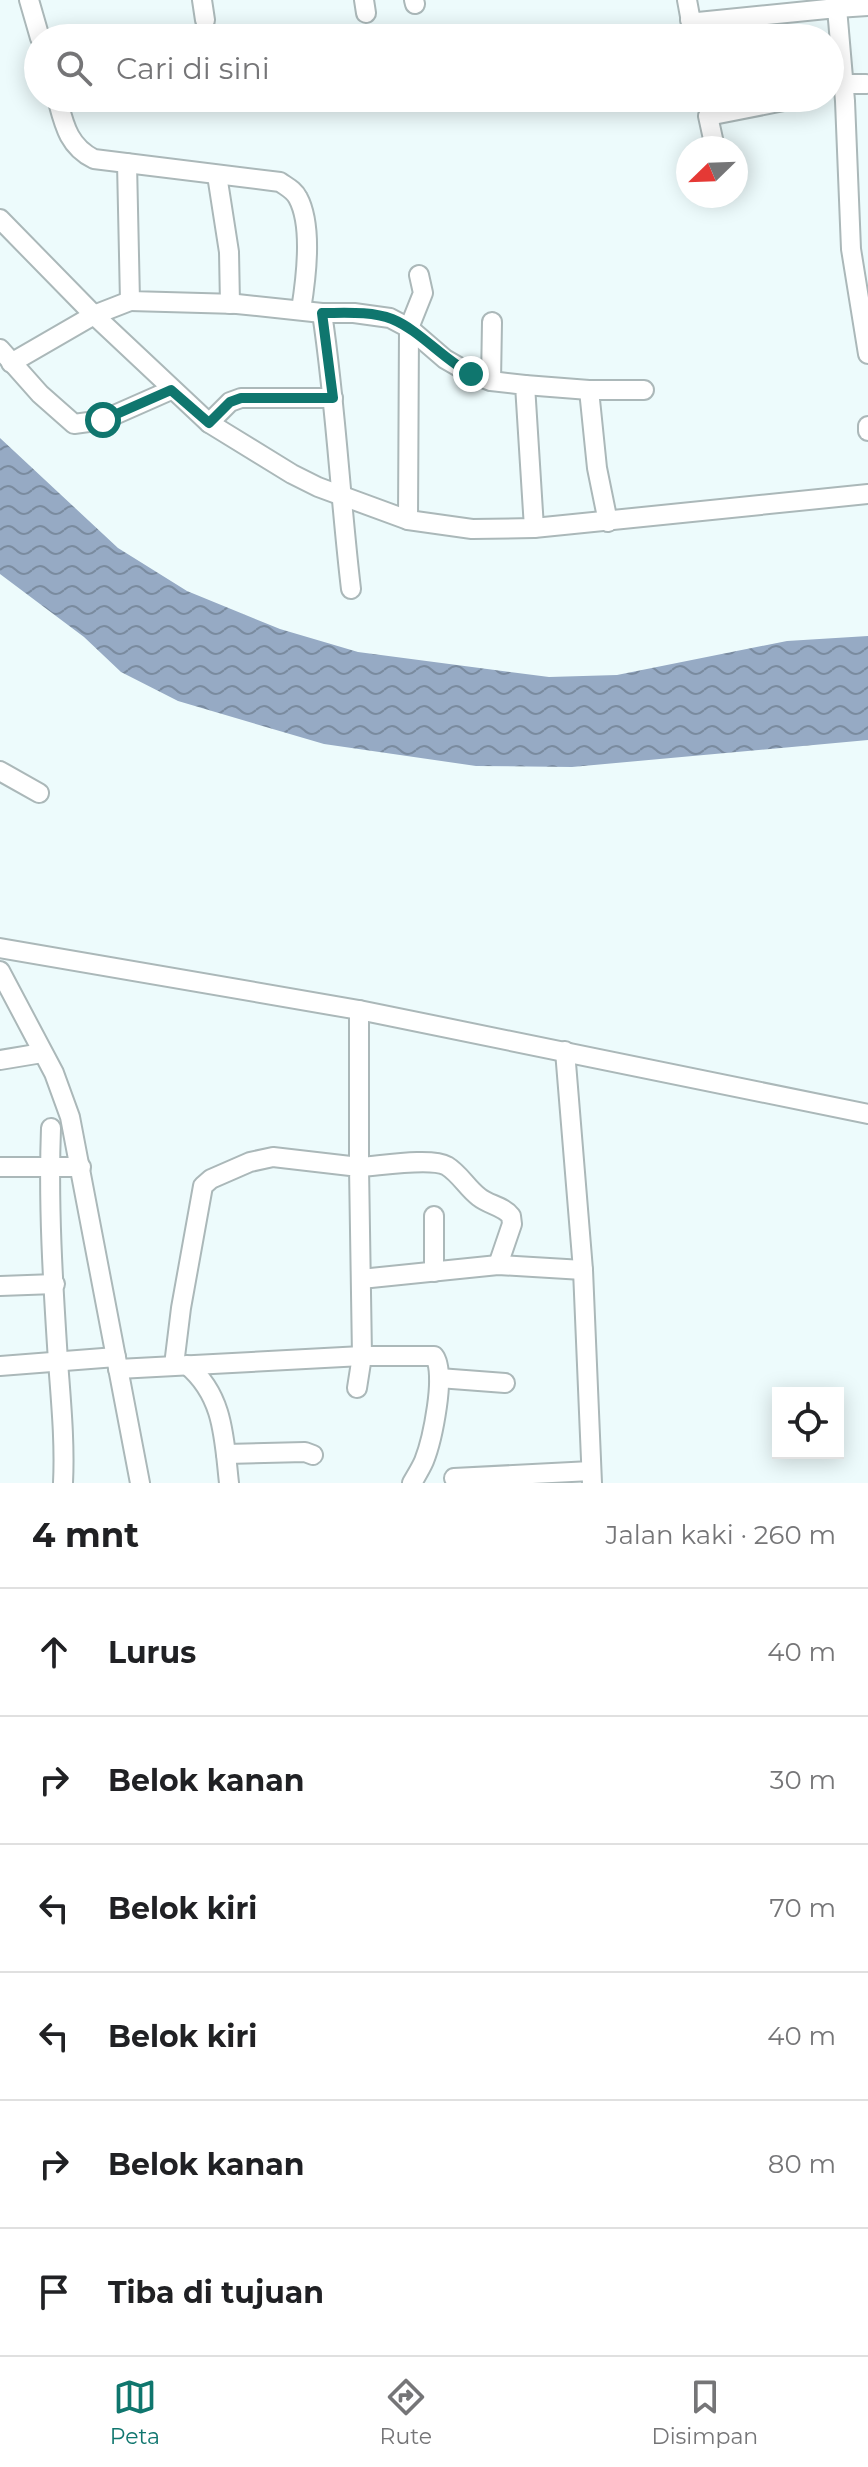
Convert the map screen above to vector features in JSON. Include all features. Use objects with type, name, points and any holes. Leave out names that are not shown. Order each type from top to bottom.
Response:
[{"type":"street","points":[[29,0],[36,24]]},
{"type":"street","points":[[202,0],[205,20]]},
{"type":"street","points":[[687,0],[691,24]]},
{"type":"street","points":[[696,24],[868,6]]},
{"type":"street","points":[[837,8],[837,24]]},
{"type":"street","points":[[844,87],[866,84]]},
{"type":"street","points":[[61,112],[74,145],[94,159],[280,182],[293,190],[300,200],[307,229],[301,310]]},
{"type":"street","points":[[712,136],[708,116],[728,112]]},
{"type":"street","points":[[841,112],[851,249],[868,354]]},
{"type":"street","points":[[127,163],[130,301]]},
{"type":"street","points":[[217,175],[229,252],[230,304]]},
{"type":"street","points":[[0,219],[94,315],[209,423],[292,474],[340,496],[408,520],[472,529],[534,528],[868,494]]},
{"type":"street","points":[[408,520],[409,328],[423,293],[419,275]]},
{"type":"street","points":[[171,390],[103,420],[74,424],[40,394],[6,356],[130,301],[230,304],[390,318],[409,328],[445,359],[491,381],[589,390],[644,390]]},
{"type":"street","points":[[322,313],[351,589]]},
{"type":"street","points":[[491,381],[492,322]]},
{"type":"street","points":[[525,385],[534,528]]},
{"type":"street","points":[[589,390],[597,468],[608,522]]},
{"type":"street","points":[[209,423],[230,402],[241,398],[333,398]]},
{"type":"street","points":[[0,771],[39,793]]},
{"type":"street","points":[[0,948],[359,1010],[868,1114]]},
{"type":"street","points":[[0,971],[63,1093],[81,1167],[140,1483]]},
{"type":"street","points":[[357,1388],[362,1356],[359,1010]]},
{"type":"street","points":[[454,1478],[591,1477],[583,1270],[565,1051]]},
{"type":"street","points":[[0,1060],[42,1053]]},
{"type":"street","points":[[51,1128],[58,1361],[65,1436],[63,1483]]},
{"type":"street","points":[[180,1365],[181,1308],[203,1186],[222,1173],[250,1162],[273,1157],[359,1167],[445,1165],[457,1174],[471,1192],[511,1216],[512,1224],[498,1265]]},
{"type":"street","points":[[0,1167],[81,1167]]},
{"type":"street","points":[[434,1216],[434,1272]]},
{"type":"street","points":[[361,1279],[498,1265],[583,1270]]},
{"type":"street","points":[[0,1286],[55,1284]]},
{"type":"street","points":[[0,1366],[58,1361],[180,1365],[362,1356],[434,1356],[439,1366],[435,1419],[427,1450],[412,1483]]},
{"type":"street","points":[[180,1365],[198,1375],[218,1405],[229,1483]]},
{"type":"street","points":[[439,1378],[505,1383]]},
{"type":"street","points":[[226,1454],[305,1452],[313,1455]]},
{"type":"water","points":[[0,438],[118,548],[187,591],[280,629],[358,652],[549,677],[617,675],[787,641],[868,636],[868,740],[572,767],[476,766],[324,744],[178,701],[121,672],[84,637],[0,574]]},
{"type":"route","points":[[103,420],[171,390],[209,423],[230,402],[241,398],[333,398],[322,313],[390,318],[409,328],[445,359],[471,374]]}]
